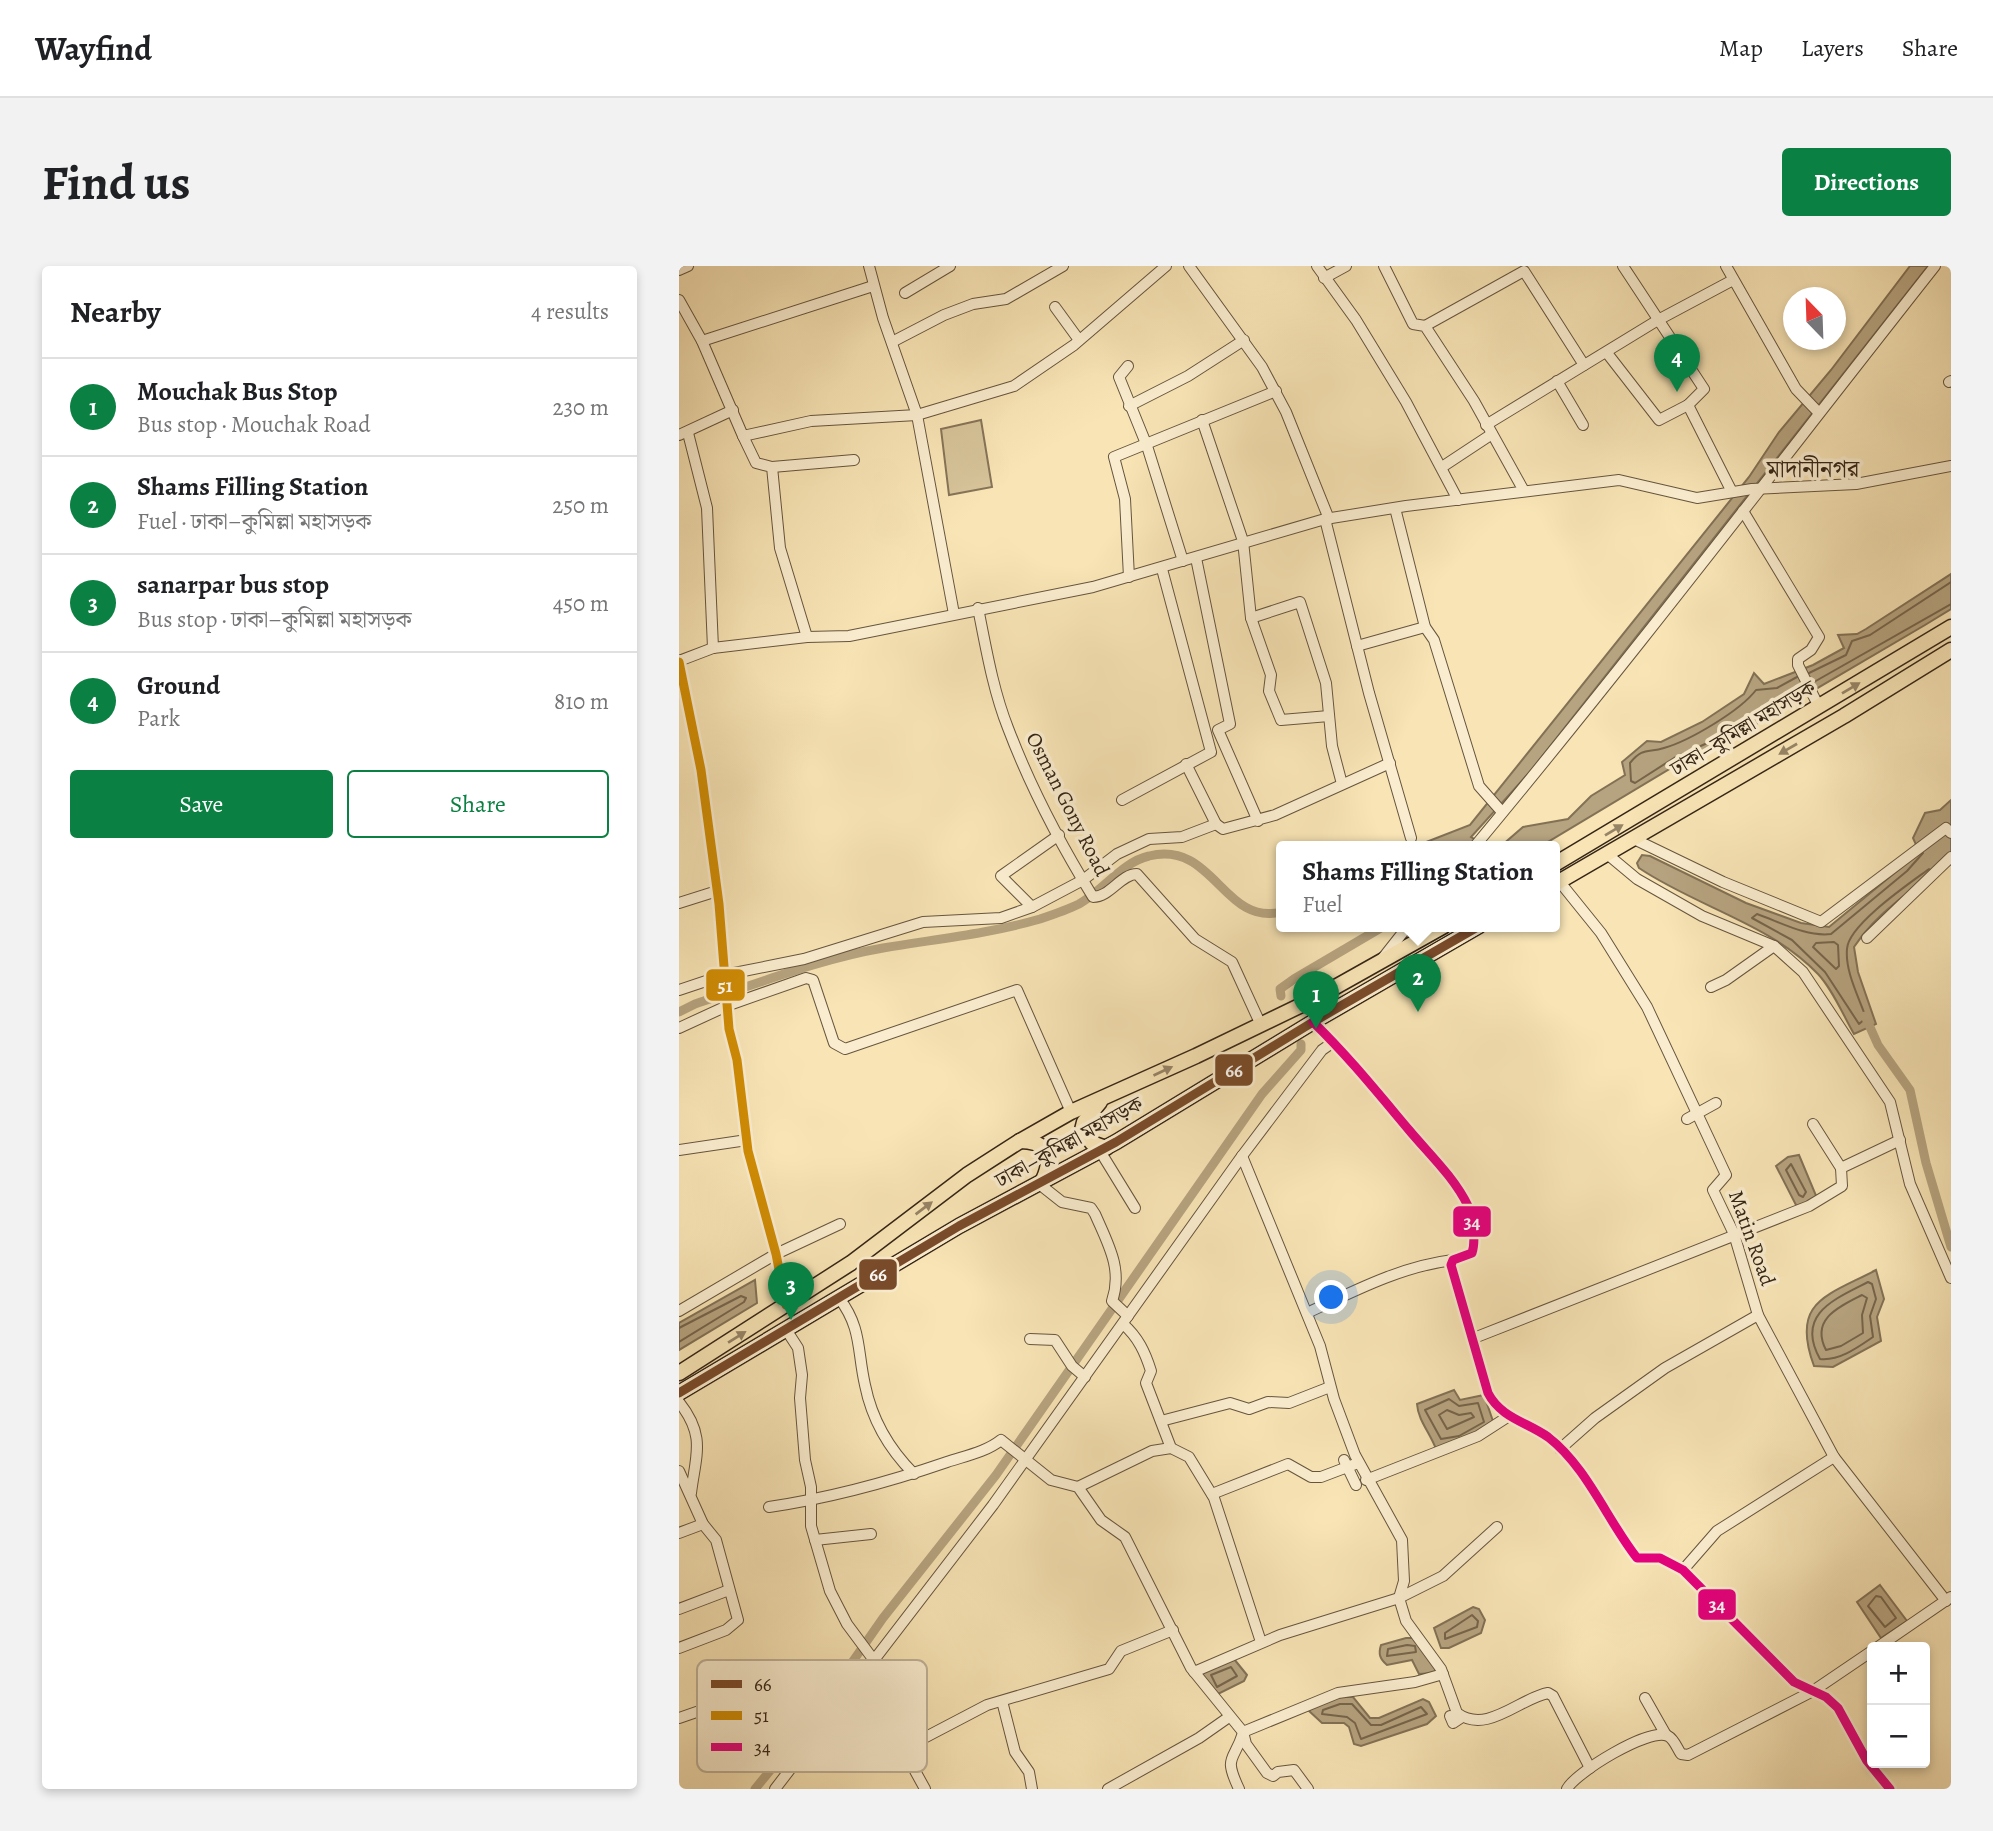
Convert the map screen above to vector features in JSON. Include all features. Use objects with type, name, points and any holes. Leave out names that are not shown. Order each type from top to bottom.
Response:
[{"type":"highway","name":"ঢাকা–কুমিল্লা মহাসড়ক","points":[[1560,861],[1817,701],[1951,627]]},
{"type":"highway","name":"ঢাকা–কুমিল্লা মহাসড়ক","points":[[1560,881],[1951,650]]},
{"type":"highway","name":"ঢাকা–কুমিল্লা মহাসড়ক","points":[[679,1373],[852,1263],[967,1175],[1020,1141],[1071,1112],[1260,1023],[1377,964],[1433,932]]},
{"type":"highway","name":"ঢাকা–কুমিল্লা মহাসড়ক","points":[[679,1393],[839,1298],[1103,1149],[1469,932]]},
{"type":"highway","points":[[1103,1149],[1092,1143],[1083,1130],[1091,1112],[1104,1098]]},
{"type":"highway","points":[[1020,1141],[1037,1143],[1048,1152],[1049,1159],[1041,1182]]},
{"type":"street","points":[[679,270],[688,266]]},
{"type":"street","points":[[869,266],[873,286],[917,415],[954,614]]},
{"type":"street","points":[[905,293],[950,266]]},
{"type":"street","points":[[892,342],[944,315],[973,304],[1006,299],[1063,266]]},
{"type":"street","points":[[743,436],[811,421],[917,415],[1014,386],[1079,340],[1166,266]]},
{"type":"street","points":[[1189,266],[1244,340],[1276,391],[1327,519],[1357,646],[1412,838]]},
{"type":"street","points":[[1317,266],[1356,320],[1442,467],[1458,500]]},
{"type":"street","points":[[1324,278],[1346,266]]},
{"type":"street","points":[[1384,266],[1413,324],[1425,326],[1523,269],[1584,365]]},
{"type":"street","points":[[1607,353],[1659,420],[1688,405],[1704,389],[1623,266]]},
{"type":"street","points":[[1726,266],[1804,399],[1819,413]]},
{"type":"street","points":[[1479,841],[1501,810],[1642,642],[1743,511],[1755,489],[1935,266]]},
{"type":"street","points":[[1442,467],[1557,381],[1658,320],[1733,280]]},
{"type":"street","points":[[702,341],[873,286]]},
{"type":"street","points":[[679,300],[702,341],[756,463],[772,467],[854,460]]},
{"type":"street","points":[[1055,307],[1079,340]]},
{"type":"street","points":[[1425,326],[1524,491]]},
{"type":"street","points":[[1129,406],[1188,376],[1244,340]]},
{"type":"street","points":[[1128,366],[1119,377],[1147,446],[1183,561]]},
{"type":"street","points":[[1557,381],[1583,425]]},
{"type":"street","points":[[1129,577],[1125,499],[1114,457],[1147,446],[1202,420],[1276,391]]},
{"type":"street","points":[[1688,405],[1734,491]]},
{"type":"street","points":[[713,649],[706,508],[684,434],[733,410]]},
{"type":"street","points":[[1202,420],[1243,541],[1251,618],[1271,675],[1269,691],[1281,720],[1329,716]]},
{"type":"street","points":[[786,1306],[776,1254],[753,1173],[747,1140],[737,1060],[729,1030],[729,1005],[717,891],[699,759],[679,661],[713,649],[807,637],[849,636],[1129,577],[1243,541],[1327,519],[1395,508],[1619,480],[1697,498],[1755,489],[1856,484],[1951,466]]},
{"type":"street","points":[[772,467],[780,548],[807,637]]},
{"type":"street","points":[[1395,508],[1425,627],[1434,640],[1479,786],[1501,810]]},
{"type":"street","points":[[1743,511],[1819,637],[1811,650],[1798,659],[1798,665],[1817,701]]},
{"type":"street","points":[[1196,558],[1230,724],[1218,730],[1258,821]]},
{"type":"street","points":[[1122,800],[1210,752],[1161,569]]},
{"type":"street","points":[[1251,618],[1300,601],[1326,683],[1332,746],[1342,784]]},
{"type":"street","name":"Osman Gony Road","points":[[978,608],[990,667],[1008,728],[1059,835],[1093,897],[1100,897],[1129,874],[1137,874],[1195,939],[1232,962],[1260,1023]]},
{"type":"street","points":[[1357,646],[1425,627]]},
{"type":"street","points":[[1186,764],[1216,824],[1223,829],[1258,821],[1390,763]]},
{"type":"street","points":[[679,990],[724,975],[804,959],[923,922],[1001,918],[1032,907],[1083,881],[1117,854],[1149,839],[1182,837],[1216,824]]},
{"type":"street","points":[[1634,839],[1723,882],[1821,922],[1949,830]]},
{"type":"street","points":[[1032,907],[1001,876],[1059,835]]},
{"type":"street","points":[[1607,854],[1637,879],[1702,915],[1774,946],[1803,972],[1866,1062],[1890,1102],[1910,1184],[1951,1278]]},
{"type":"street","points":[[1867,938],[1951,857]]},
{"type":"street","name":"Matin Road","points":[[1560,886],[1601,933],[1647,1007],[1692,1117],[1725,1175],[1713,1190],[1734,1234],[1758,1315],[1834,1457],[1949,1599]]},
{"type":"street","points":[[679,903],[717,891]]},
{"type":"street","points":[[1377,964],[1403,932]]},
{"type":"street","points":[[1711,987],[1726,980],[1774,946]]},
{"type":"street","points":[[679,1028],[729,1005],[806,978],[813,980],[834,1043],[845,1049],[1017,990],[1071,1112]]},
{"type":"street","points":[[1307,1313],[1422,1265],[1453,1260],[1472,1253],[1475,1244],[1468,1207],[1430,1152],[1363,1072],[1313,1022]]},
{"type":"street","points":[[787,1331],[798,1348],[802,1375],[800,1398],[811,1501],[810,1514],[815,1540],[835,1602],[847,1624],[873,1659],[1024,1457],[1078,1372],[1124,1316],[1322,1050],[1332,1043]]},
{"type":"street","points":[[1692,1117],[1716,1103]]},
{"type":"street","points":[[1474,1338],[1809,1206],[1842,1186],[1841,1168],[1813,1124]]},
{"type":"street","points":[[679,1150],[747,1140]]},
{"type":"street","points":[[1841,1168],[1900,1140]]},
{"type":"street","points":[[1103,1149],[1135,1208]]},
{"type":"street","points":[[1242,1156],[1320,1346],[1330,1387],[1358,1463],[1361,1482]]},
{"type":"street","points":[[1041,1182],[1062,1202],[1091,1208],[1095,1214],[1117,1270],[1117,1284],[1112,1301],[1136,1335],[1149,1366],[1151,1371],[1146,1382],[1171,1448]]},
{"type":"street","points":[[679,1311],[776,1254],[840,1224]]},
{"type":"street","points":[[1453,1260],[1451,1265],[1454,1280],[1474,1338],[1488,1393],[1497,1408],[1537,1430],[1571,1459],[1637,1558],[1660,1558],[1683,1570],[1794,1682],[1838,1708],[1867,1761],[1890,1789]]},
{"type":"street","points":[[839,1298],[859,1334],[865,1388],[882,1433],[892,1451],[914,1474]]},
{"type":"street","points":[[1560,1449],[1595,1418],[1665,1368],[1758,1315]]},
{"type":"street","points":[[1030,1339],[1055,1340],[1078,1372]]},
{"type":"street","points":[[1161,1421],[1230,1403],[1249,1409],[1268,1402],[1289,1403],[1330,1387]]},
{"type":"street","points":[[679,1402],[695,1427],[699,1442],[691,1495]]},
{"type":"street","points":[[1361,1482],[1478,1436],[1509,1416]]},
{"type":"street","points":[[769,1507],[811,1501],[914,1474],[993,1446],[1002,1440],[1051,1480],[1078,1487],[1101,1520],[1125,1537],[1194,1672],[1243,1732],[1246,1744],[1268,1773],[1273,1776],[1278,1772],[1294,1770],[1308,1789]]},
{"type":"street","points":[[1078,1487],[1142,1455],[1171,1448],[1189,1457],[1212,1494],[1261,1642]]},
{"type":"street","points":[[1683,1570],[1717,1531],[1834,1457]]},
{"type":"street","points":[[1212,1494],[1287,1464],[1295,1465],[1311,1477],[1345,1464],[1358,1463]]},
{"type":"street","points":[[1345,1464],[1361,1482],[1402,1541],[1404,1581],[1399,1598],[1411,1632],[1428,1650],[1443,1674],[1457,1713],[1462,1717],[1485,1718],[1506,1713],[1548,1693],[1553,1696],[1590,1768]]},
{"type":"street","points":[[679,1471],[703,1524],[716,1540],[738,1620],[735,1625],[679,1648]]},
{"type":"street","points":[[679,1533],[703,1524]]},
{"type":"street","points":[[1194,1672],[1261,1642],[1399,1598],[1443,1576],[1497,1527]]},
{"type":"street","points":[[815,1540],[871,1534]]},
{"type":"street","points":[[679,1609],[729,1590]]},
{"type":"street","points":[[1885,1642],[1949,1599]]},
{"type":"street","points":[[927,1736],[971,1711],[1109,1669],[1121,1651],[1173,1630]]},
{"type":"street","points":[[1565,1788],[1590,1768],[1645,1738],[1666,1735],[1671,1737],[1681,1754],[1688,1755],[1809,1691],[1867,1654]]},
{"type":"street","points":[[1239,1789],[1231,1772],[1230,1757],[1243,1732],[1339,1693],[1415,1682],[1443,1674]]},
{"type":"street","points":[[1645,1698],[1666,1735]]},
{"type":"street","points":[[1002,1701],[1015,1752],[1029,1772],[1032,1789]]},
{"type":"street","points":[[679,1718],[697,1712]]},
{"type":"street","points":[[1450,1716],[1453,1723],[1462,1717]]},
{"type":"street","points":[[1108,1789],[1199,1738],[1229,1717]]},
{"type":"street","points":[[775,1789],[788,1772]]},
{"type":"street","points":[[916,1772],[925,1789]]},
{"type":"shaded area","points":[[981,420],[992,487],[949,495],[941,429]]},
{"type":"water","points":[[1910,266],[1928,266],[1529,773],[1471,837],[1478,841],[1429,841],[1470,825],[1749,477],[1779,432],[1831,370]]},
{"type":"water","points":[[1951,574],[1951,609],[1925,625],[1717,747],[1678,764],[1549,841],[1507,841],[1523,827],[1568,819],[1591,796],[1625,775],[1622,762],[1647,741],[1661,742],[1702,722],[1744,694],[1754,673],[1764,684],[1813,665],[1844,648],[1838,635],[1857,634]]},
{"type":"water","points":[[1951,800],[1951,864],[1885,911],[1854,947],[1858,972],[1876,1024],[1854,1034],[1823,980],[1799,956],[1755,928],[1661,882],[1639,868],[1637,863],[1642,855],[1650,856],[1746,903],[1801,923],[1829,927],[1903,866],[1918,849],[1913,838],[1925,813],[1940,810]]},
{"type":"water","points":[[1799,1155],[1817,1198],[1797,1207],[1776,1166],[1788,1157]]},
{"type":"water","points":[[1876,1270],[1884,1299],[1877,1317],[1881,1341],[1833,1367],[1814,1366],[1808,1344],[1807,1327],[1810,1314],[1818,1303],[1829,1295]]},
{"type":"water","points":[[755,1280],[757,1303],[679,1350],[679,1323]]},
{"type":"water","points":[[1454,1390],[1460,1400],[1484,1395],[1494,1424],[1478,1435],[1436,1449],[1417,1404]]},
{"type":"water","points":[[1880,1585],[1907,1621],[1881,1638],[1857,1602]]},
{"type":"water","points":[[1473,1607],[1479,1609],[1485,1620],[1481,1633],[1449,1648],[1441,1648],[1434,1628]]},
{"type":"water","points":[[1415,1638],[1436,1669],[1434,1673],[1419,1674],[1412,1660],[1387,1665],[1383,1661],[1380,1654],[1381,1645]]},
{"type":"water","points":[[1234,1659],[1247,1675],[1244,1681],[1216,1695],[1200,1672]]},
{"type":"water","points":[[1338,1697],[1353,1697],[1370,1718],[1379,1718],[1423,1699],[1429,1702],[1436,1716],[1427,1724],[1361,1746],[1354,1744],[1349,1727],[1344,1723],[1322,1723],[1307,1709]]},
{"type":"waterway","points":[[679,1012],[695,1004],[835,959],[1040,919],[1079,904],[1121,870],[1149,856],[1171,854],[1189,860],[1245,907],[1261,913],[1276,912]]},
{"type":"waterway","points":[[1281,996],[1280,989],[1294,979],[1374,932]]},
{"type":"waterway","points":[[1865,1016],[1878,1045],[1910,1090],[1926,1163],[1951,1247]]},
{"type":"waterway","points":[[854,1660],[883,1618],[996,1475],[1262,1094],[1301,1050],[1301,1044]]},
{"type":"waterway","points":[[755,1789],[769,1772]]},
{"type":"transit line","name":"51","points":[[679,662],[701,770],[719,904],[729,1029],[737,1060],[748,1151],[776,1254],[786,1305]]},
{"type":"transit line","name":"66","points":[[679,1393],[959,1226],[1116,1142],[1313,1022],[1469,932]]},
{"type":"transit line","name":"34","points":[[1313,1022],[1441,1166],[1468,1206],[1473,1230],[1472,1253],[1453,1260],[1451,1265],[1488,1393],[1493,1401],[1507,1414],[1548,1437],[1562,1449],[1585,1478],[1637,1558],[1660,1558],[1683,1570],[1794,1682],[1826,1697],[1838,1708],[1867,1761],[1890,1789]]},
{"type":"place","name":"Ground","points":[[1677,392]]},
{"type":"place","name":"Shams Filling Station","points":[[1418,1012]]},
{"type":"place","name":"Mouchak Bus Stop","points":[[1316,1029]]},
{"type":"place","name":"sanarpar bus stop","points":[[791,1320]]},
{"type":"district","name":"মাদানীনগর","points":[[1813,469]]}]
